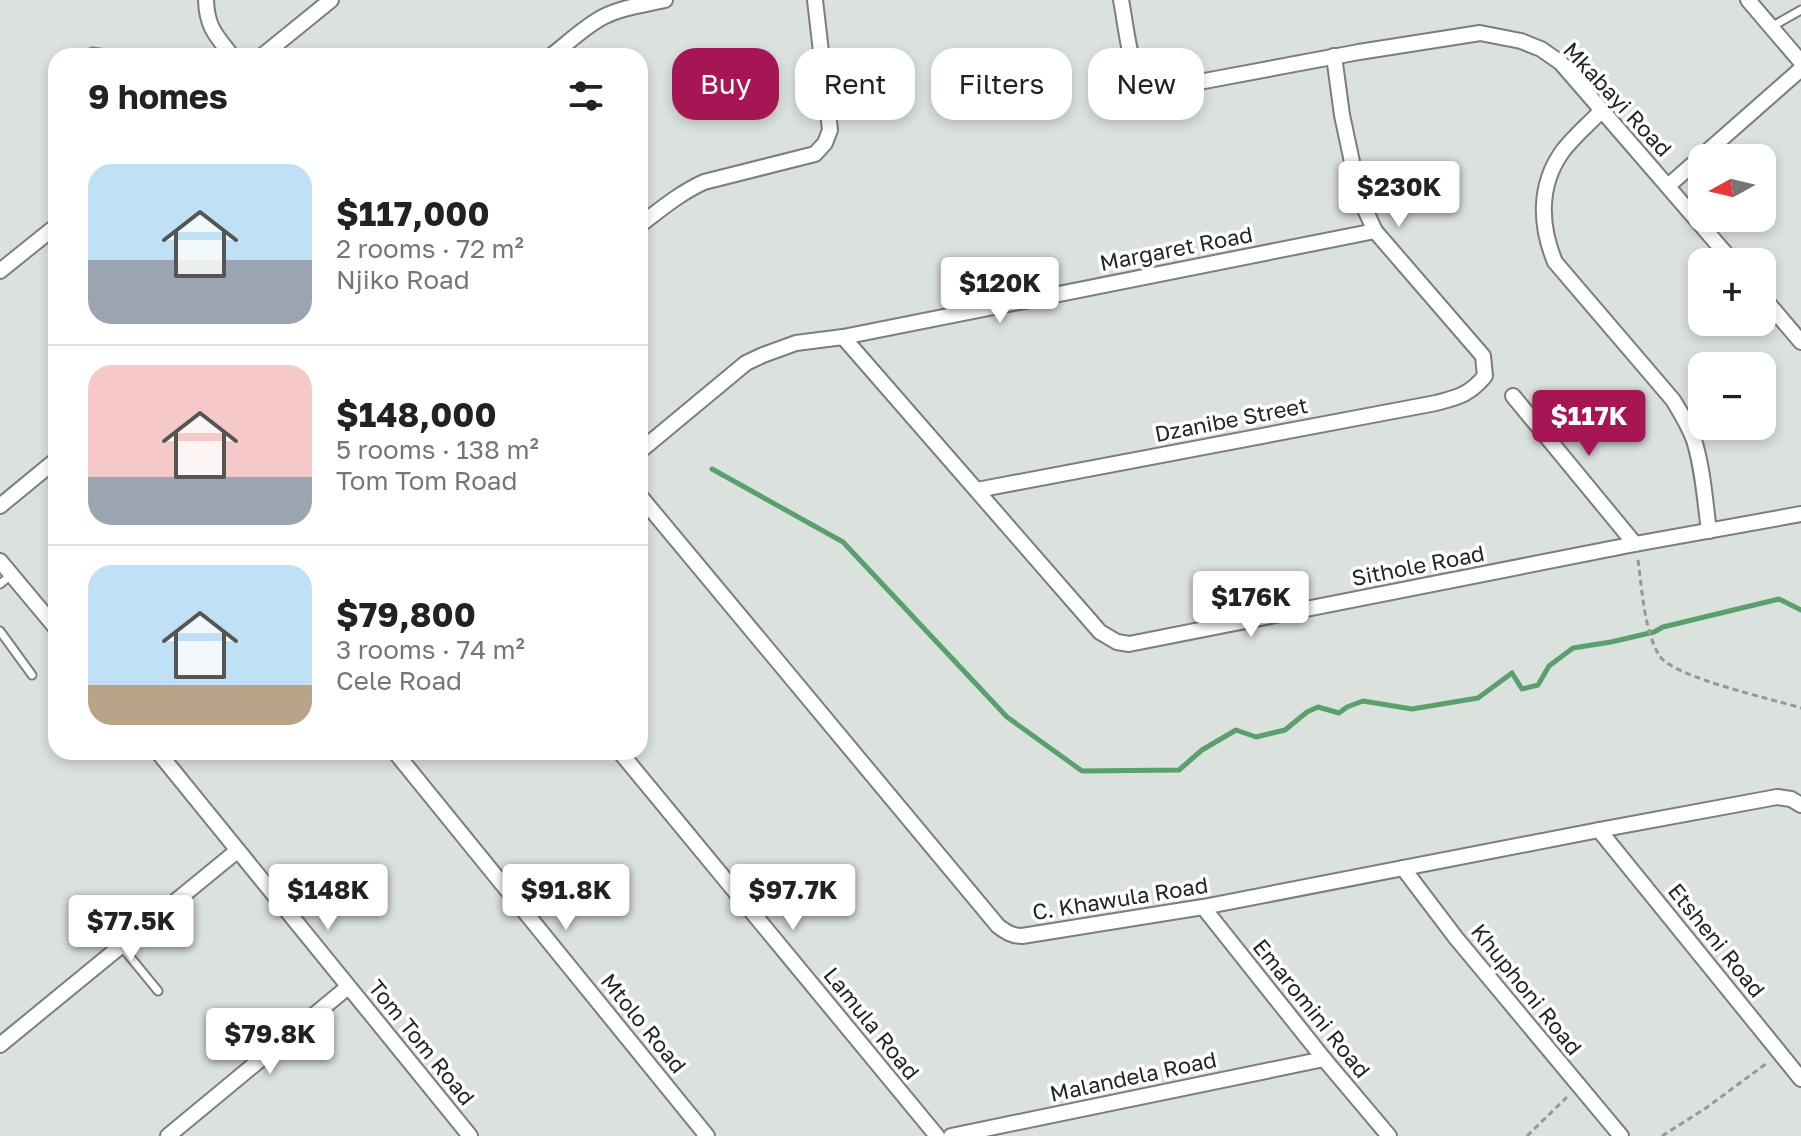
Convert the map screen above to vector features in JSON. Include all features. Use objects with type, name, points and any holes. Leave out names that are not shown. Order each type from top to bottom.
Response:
[{"type":"street","points":[[206,0],[210,27],[226,48]]},
{"type":"street","points":[[272,48],[331,0]]},
{"type":"street","points":[[561,48],[604,17],[665,0]]},
{"type":"street","points":[[648,219],[677,196],[704,182],[815,154],[825,143],[830,130],[815,0]]},
{"type":"street","name":"Mkabayi Road","points":[[1121,0],[1138,77],[1156,90],[1334,56],[1480,33],[1506,37],[1541,49],[1561,63],[1721,248]]},
{"type":"street","points":[[1748,0],[1801,62]]},
{"type":"street","points":[[1334,56],[1355,176],[1375,231]]},
{"type":"street","points":[[1668,186],[1801,69]]},
{"type":"street","points":[[1602,110],[1562,152],[1550,175],[1543,210],[1547,243],[1555,262],[1673,400],[1687,423],[1700,462],[1709,531]]},
{"type":"street","name":"Margaret Road","points":[[648,444],[746,363],[796,343],[843,337],[1375,231]]},
{"type":"street","name":"Dzanibe Street","points":[[977,490],[1436,403],[1473,390],[1485,376],[1483,356],[1375,231]]},
{"type":"street","points":[[0,271],[48,232]]},
{"type":"street","points":[[1776,313],[1801,342]]},
{"type":"street","name":"Sithole Road","points":[[843,337],[1100,632],[1117,642],[1129,644],[1801,514]]},
{"type":"street","points":[[1513,396],[1635,544]]},
{"type":"street","points":[[0,506],[48,467]]},
{"type":"street","name":"C. Khawula Road","points":[[648,506],[919,833],[1007,933],[1022,936],[1203,907],[1777,797],[1791,799],[1801,805]]},
{"type":"street","points":[[0,561],[6,580],[48,620]]},
{"type":"street","name":"Tom Tom Road","points":[[164,760],[465,1134]]},
{"type":"street","name":"Mtolo Road","points":[[402,760],[707,1136]]},
{"type":"street","name":"Lamula Road","points":[[627,760],[937,1136]]},
{"type":"street","name":"Etsheni Road","points":[[1599,830],[1801,1079]]},
{"type":"street","points":[[0,1045],[237,851]]},
{"type":"street","name":"Khuphoni Road","points":[[1403,868],[1456,938],[1621,1136]]},
{"type":"street","name":"Emaromini Road","points":[[1203,907],[1389,1136]]},
{"type":"street","points":[[168,1136],[348,987]]},
{"type":"street","name":"Malandela Road","points":[[951,1136],[1324,1059]]},
{"type":"lane","points":[[1771,27],[1801,10]]},
{"type":"lane","points":[[0,631],[32,675]]},
{"type":"lane","points":[[121,946],[158,991]]},
{"type":"path","points":[[1635,544],[1651,636],[1666,664],[1685,673],[1801,708]]},
{"type":"path","points":[[1662,1136],[1706,1108],[1780,1053]]},
{"type":"path","points":[[1527,1136],[1578,1086]]},
{"type":"waterway","points":[[712,469],[843,542],[1007,717],[1082,771],[1179,770],[1202,750],[1236,730],[1256,737],[1285,730],[1318,707],[1339,713],[1363,701],[1412,709],[1478,698],[1512,673],[1522,689],[1538,685],[1549,666],[1573,648],[1654,632],[1663,627],[1779,599],[1801,610]]}]
